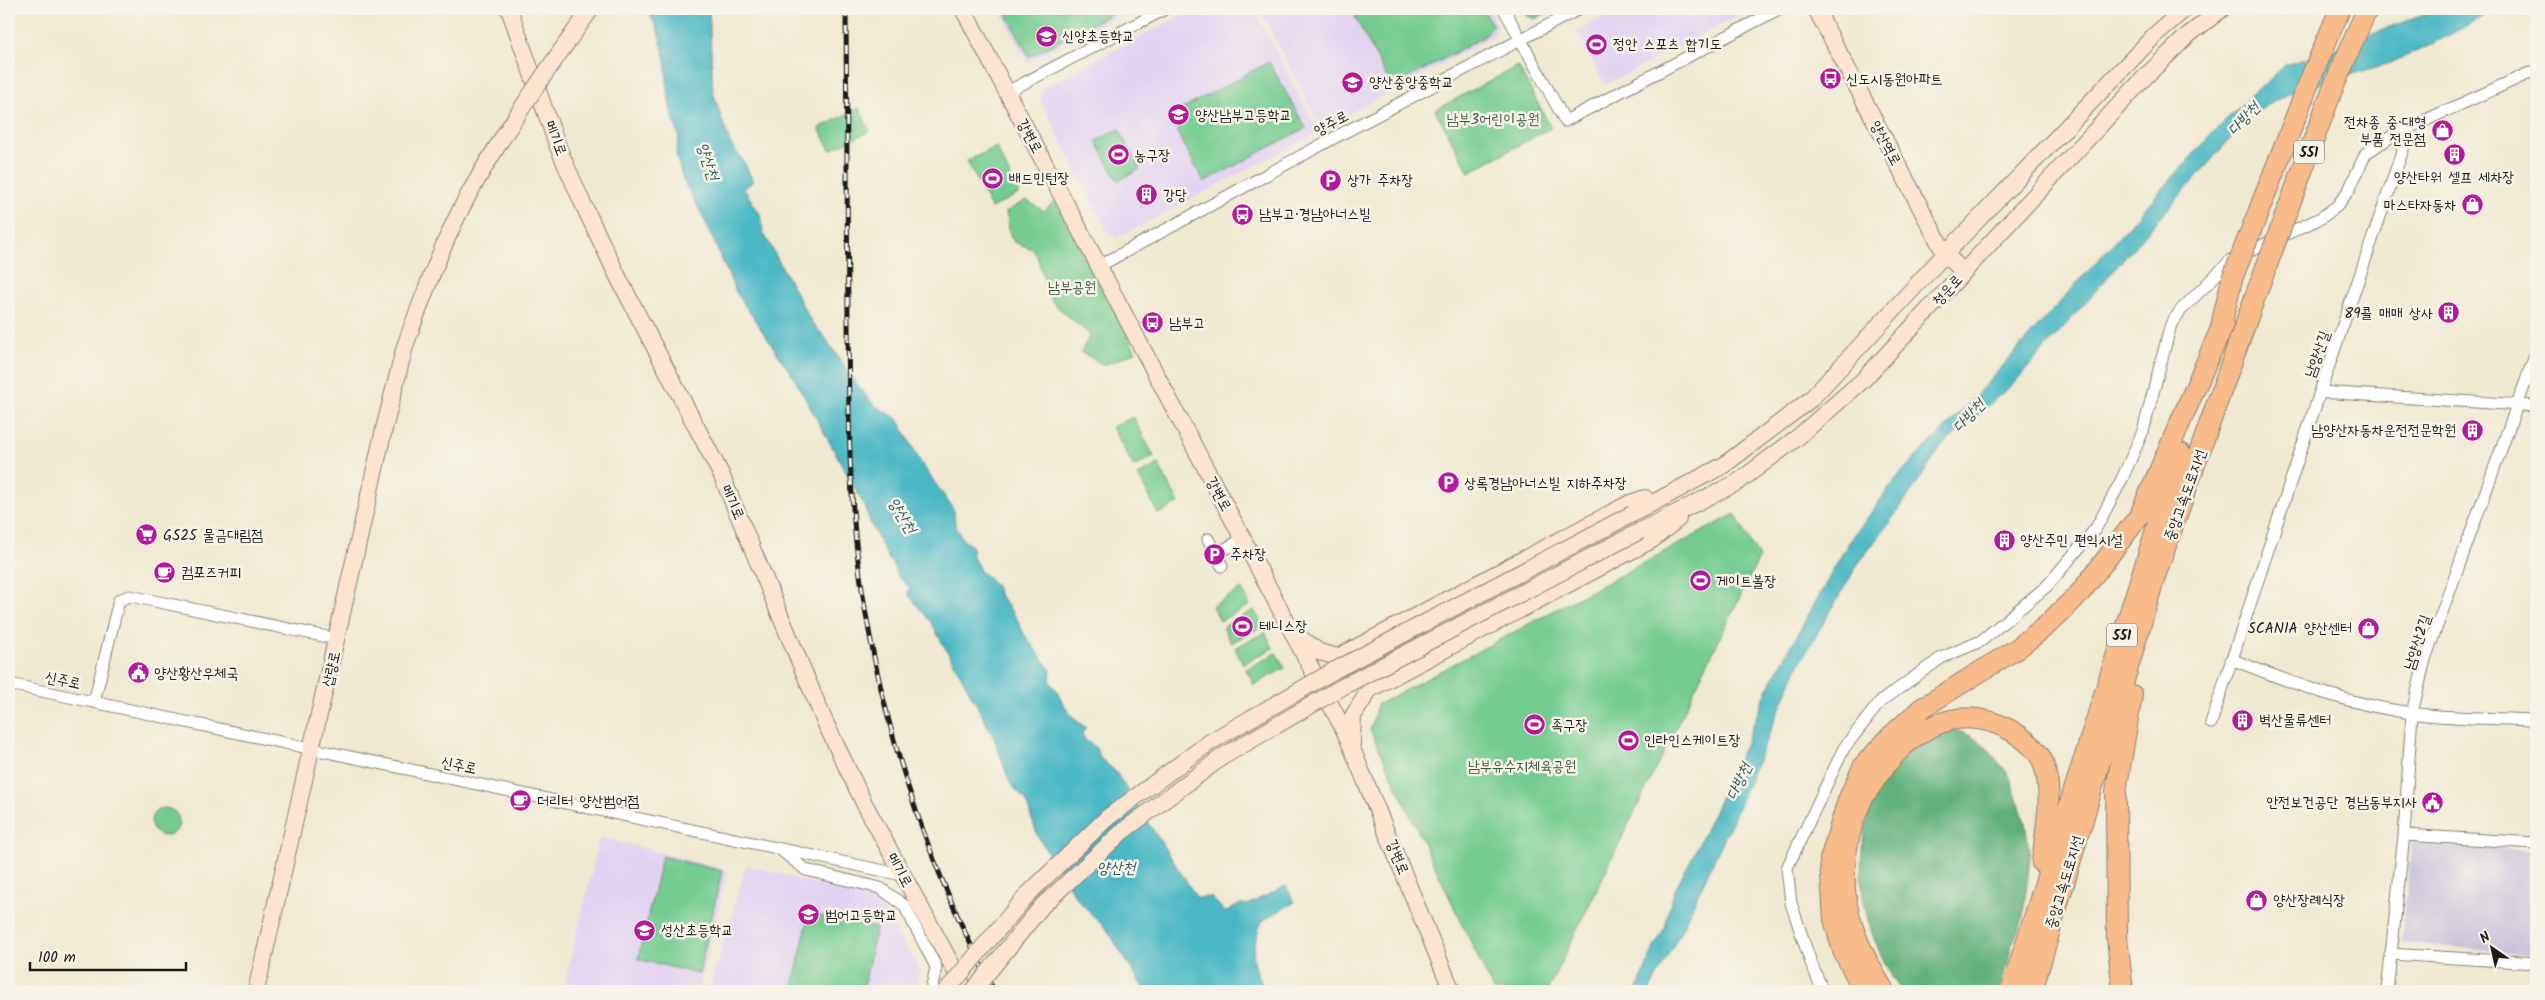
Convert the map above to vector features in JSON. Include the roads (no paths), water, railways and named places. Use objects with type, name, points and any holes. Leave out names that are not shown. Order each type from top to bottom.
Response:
[{"type":"highway","name":"중앙고속도로지선","points":[[2010,991],[2150,544],[2222,324],[2232,279],[2340,9]]},
{"type":"highway","name":"중앙고속도로지선","points":[[2032,991],[2155,576],[2255,297],[2333,88],[2367,9]]},
{"type":"highway","points":[[1864,991],[1844,951],[1834,919],[1830,860],[1848,800],[1864,766],[1891,736],[1922,708],[2018,648],[2047,626],[2080,593],[2140,515],[2222,324]]},
{"type":"highway","points":[[2123,991],[2116,938],[2116,791],[2128,715],[2155,576]]},
{"type":"highway","points":[[1884,991],[1868,966],[1852,923],[1845,892],[1846,860],[1851,830],[1860,803],[1887,763],[1917,733],[1950,719],[1969,718],[1999,724],[2020,736],[2039,755],[2044,765],[2049,806],[2038,906]]},
{"type":"street","name":"메기로","points":[[509,9],[558,146],[583,204],[619,279],[717,466],[824,720],[864,803],[966,991]]},
{"type":"street","name":"삽량로","points":[[256,991],[384,429],[405,346],[425,292],[468,194],[525,100],[591,9]]},
{"type":"street","name":"강변로","points":[[963,9],[1294,633],[1352,747],[1452,991]]},
{"type":"street","points":[[1007,92],[1165,9]]},
{"type":"street","points":[[1504,9],[1565,121],[1779,9]]},
{"type":"street","name":"양주로","points":[[1098,266],[1579,9]]},
{"type":"street","name":"양산역로","points":[[1816,9],[1945,254],[1964,272]]},
{"type":"street","name":"청운로","points":[[946,991],[1028,894],[1107,818],[1210,742],[1335,670],[1724,465],[1811,399],[1945,254],[2156,33],[2185,9]]},
{"type":"street","name":"청운로","points":[[973,991],[1042,906],[1123,832],[1222,757],[1344,686],[1640,530],[1738,482],[1806,430],[1863,380],[2145,77],[2186,36],[2222,9]]},
{"type":"street","points":[[1823,991],[1811,963],[1791,902],[1787,868],[1844,748],[1880,702],[1941,658],[1981,641],[2047,586],[2090,535],[2122,479],[2143,431],[2171,324],[2181,310],[2231,260],[2321,218],[2337,206],[2349,190],[2366,153],[2411,126],[2536,70]]},
{"type":"street","name":"남양산길","points":[[2212,723],[2231,659],[2261,575],[2320,392],[2411,126]]},
{"type":"street","name":"남양산2길","points":[[2387,991],[2404,835],[2412,713],[2425,659],[2536,352]]},
{"type":"street","points":[[2320,392],[2536,406]]},
{"type":"street","points":[[1294,633],[1319,652],[1338,657],[1630,503],[1685,486]]},
{"type":"street","points":[[1352,747],[1353,716],[1370,689],[1652,540],[1702,500]]},
{"type":"street","points":[[1216,554],[1243,539]]},
{"type":"street","points":[[1208,540],[1222,566]]},
{"type":"street","points":[[94,702],[119,600],[130,596],[337,639]]},
{"type":"street","points":[[2231,659],[2302,687],[2412,713],[2536,720]]},
{"type":"street","name":"신주로","points":[[9,684],[903,875]]},
{"type":"street","points":[[2404,835],[2536,843]]},
{"type":"street","points":[[779,848],[806,870],[880,888],[904,905],[936,967],[931,991]]},
{"type":"street","points":[[2390,954],[2536,963]]},
{"type":"water","name":"양산천","points":[[647,9],[709,9],[713,92],[730,143],[744,162],[753,181],[744,189],[760,214],[763,232],[812,323],[824,336],[856,383],[874,405],[898,419],[921,463],[954,510],[955,525],[962,539],[972,546],[973,557],[981,572],[995,584],[999,594],[1017,619],[1024,634],[1051,671],[1050,682],[1066,708],[1086,728],[1082,733],[1085,740],[1095,747],[1101,759],[1115,771],[1197,898],[1211,897],[1225,912],[1239,905],[1247,905],[1286,886],[1295,902],[1262,921],[1255,941],[1255,964],[1266,991],[1145,991],[1108,931],[1077,899],[1037,835],[1026,801],[1010,783],[995,740],[964,681],[930,621],[908,594],[910,588],[897,576],[871,524],[866,508],[794,378],[736,292],[702,214],[683,180],[676,154],[679,136],[670,108],[664,53],[657,28]]},
{"type":"water","name":"다방천","points":[[2441,9],[2496,9],[2431,45],[2390,63],[2292,92],[2252,114],[2016,381],[1942,446],[1903,504],[1858,564],[1797,668],[1732,822],[1678,937],[1649,991],[1637,991],[1654,947],[1665,928],[1670,904],[1678,883],[1693,856],[1745,745],[1767,690],[1847,545],[1899,475],[1970,402],[2219,126],[2285,65],[2337,49],[2375,32]]},
{"type":"railway","points":[[846,9],[850,441],[852,501],[866,616],[877,672],[906,781],[945,888],[994,991]]},
{"type":"place","name":"신양초등학교","points":[[1046,36]]},
{"type":"place","name":"정안 스포츠 합기도","points":[[1597,44]]},
{"type":"place","name":"신도시동원아파트","points":[[1830,79]]},
{"type":"place","name":"양산중앙중학교","points":[[1353,82]]},
{"type":"place","name":"양산남부고등학교","points":[[1179,115]]},
{"type":"place","name":"전차종 중·대형 부품 전문점","points":[[2442,131]]},
{"type":"place","name":"양산타워 셀프 세차장","points":[[2454,154]]},
{"type":"place","name":"농구장","points":[[1118,155]]},
{"type":"place","name":"배드민턴장","points":[[993,178]]},
{"type":"place","name":"상가 주차장","points":[[1331,180]]},
{"type":"place","name":"강당","points":[[1147,195]]},
{"type":"place","name":"마스타자동차","points":[[2472,205]]},
{"type":"place","name":"남부고·경남아너스빌","points":[[1243,214]]},
{"type":"place","name":"89콜 매매 상사","points":[[2449,313]]},
{"type":"place","name":"남부고","points":[[1153,323]]},
{"type":"place","name":"남양산자동차운전전문학원","points":[[2472,430]]},
{"type":"place","name":"상록경남아너스빌 지하주차장","points":[[1448,483]]},
{"type":"place","name":"GS25 물금대림점","points":[[147,535]]},
{"type":"place","name":"양산주민 편익시설","points":[[2004,540]]},
{"type":"place","name":"주차장","points":[[1214,554]]},
{"type":"place","name":"컴포즈커피","points":[[165,572]]},
{"type":"place","name":"게이트볼장","points":[[1700,581]]},
{"type":"place","name":"테니스장","points":[[1243,626]]},
{"type":"place","name":"SCANIA 양산센터","points":[[2368,628]]},
{"type":"place","name":"양산황산우체국","points":[[138,673]]},
{"type":"place","name":"벽산물류센터","points":[[2243,720]]},
{"type":"place","name":"족구장","points":[[1535,725]]},
{"type":"place","name":"인라인스케이트장","points":[[1628,740]]},
{"type":"place","name":"더리터 양산범어점","points":[[521,801]]},
{"type":"place","name":"안전보건공단 경남동부지사","points":[[2433,802]]},
{"type":"place","name":"양산장례식장","points":[[2257,900]]},
{"type":"place","name":"범어고등학교","points":[[809,915]]},
{"type":"place","name":"성산초등학교","points":[[645,930]]},
{"type":"park label","name":"남부3어린이공원","points":[[1493,119]]},
{"type":"park label","name":"남부공원","points":[[1072,287]]},
{"type":"park label","name":"남부유수지체육공원","points":[[1522,766]]}]
